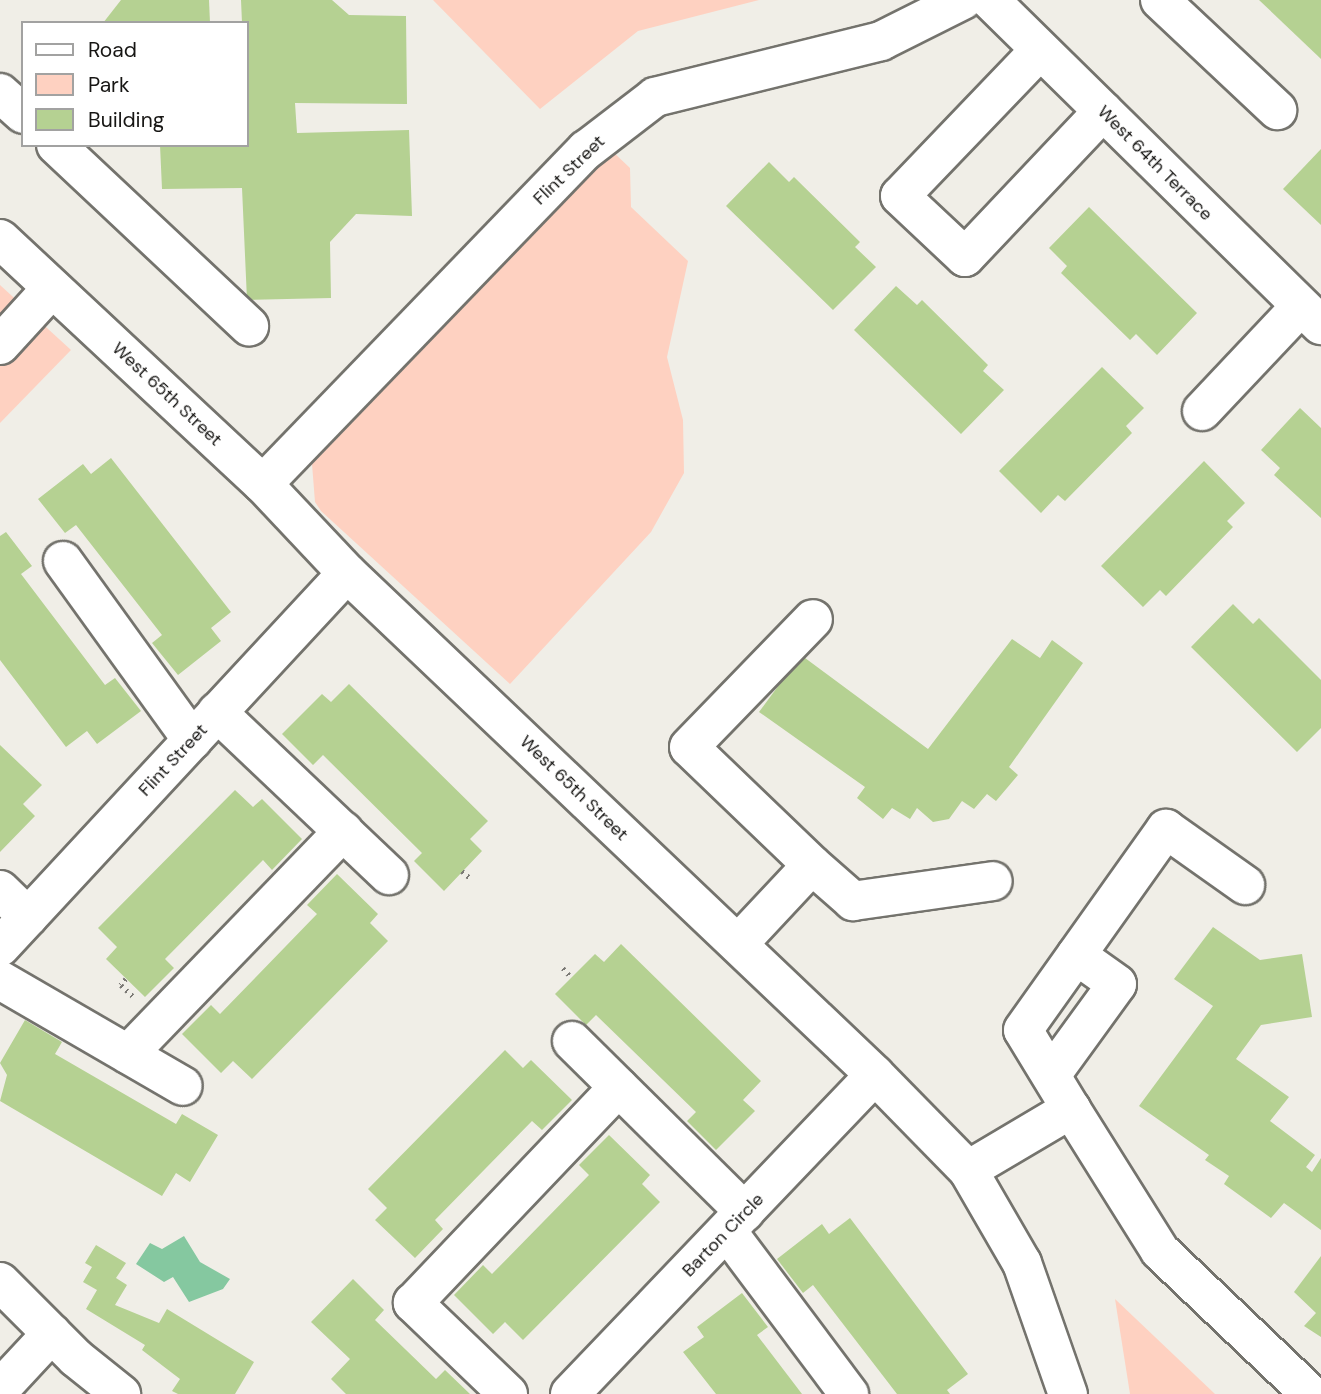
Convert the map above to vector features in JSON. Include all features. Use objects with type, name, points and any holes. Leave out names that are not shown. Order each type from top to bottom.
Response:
[{"type":"street","name":"Flint Street","points":[[264,484],[586,150],[654,97],[881,41],[964,0]]},
{"type":"street","name":"West 64th Terrace","points":[[990,0],[1311,316]]},
{"type":"street","points":[[1160,0],[1277,110]]},
{"type":"street","points":[[1040,50],[900,196],[965,257],[1102,111]]},
{"type":"street","points":[[0,93],[21,112]]},
{"type":"street","points":[[58,147],[249,326]]},
{"type":"street","name":"West 65th Street","points":[[0,239],[264,484],[347,573],[875,1075],[968,1170],[1021,1263],[1068,1394]]},
{"type":"street","points":[[0,345],[52,288]]},
{"type":"street","points":[[1202,411],[1311,316]]},
{"type":"street","points":[[63,561],[192,740]]},
{"type":"street","name":"Flint Street","points":[[0,947],[347,573]]},
{"type":"street","points":[[813,619],[690,747],[853,901],[993,881]]},
{"type":"street","points":[[217,712],[389,875]]},
{"type":"street","points":[[1245,886],[1166,829],[1023,1030],[1160,1251],[1310,1394]]},
{"type":"street","points":[[128,1054],[343,831]]},
{"type":"street","points":[[737,944],[812,865]]},
{"type":"street","points":[[0,890],[28,917]]},
{"type":"street","points":[[1051,1075],[1116,984],[1076,955]]},
{"type":"street","points":[[0,980],[183,1086]]},
{"type":"street","points":[[572,1041],[619,1087],[736,1221],[849,1394]]},
{"type":"street","name":"Barton Circle","points":[[570,1394],[875,1075]]},
{"type":"street","points":[[508,1394],[413,1303],[619,1087]]},
{"type":"street","points":[[968,1170],[1071,1110]]},
{"type":"street","points":[[0,1282],[52,1333],[121,1394]]},
{"type":"street","points":[[0,1390],[52,1333]]},
{"type":"path","points":[[462,871],[470,878]]},
{"type":"path","points":[[563,968],[572,978]]},
{"type":"green space","points":[[433,0],[759,0],[638,31],[540,109]]},
{"type":"green space","points":[[611,150],[630,168],[631,207],[688,261],[667,357],[683,420],[684,473],[651,532],[510,684],[321,511],[315,502],[312,464]]},
{"type":"green space","points":[[0,285],[71,350],[0,423]]},
{"type":"green space","points":[[1115,1299],[1215,1394],[1130,1394]]},
{"type":"shaded area","points":[[184,1236],[200,1262],[230,1279],[223,1289],[189,1302],[173,1277],[164,1282],[136,1264],[150,1243],[162,1249]]},
{"type":"building","points":[[121,0],[209,0],[210,21],[105,21]]},
{"type":"building","points":[[241,0],[332,0],[349,15],[406,16],[407,104],[295,103],[297,133],[409,130],[412,216],[356,214],[330,242],[331,298],[247,300],[242,188],[162,189],[160,147],[248,147],[248,21],[242,21]]},
{"type":"building","points":[[1259,0],[1321,0],[1321,59]]},
{"type":"building","points":[[1321,149],[1321,225],[1283,189]]},
{"type":"building","points":[[769,162],[789,182],[794,177],[860,242],[855,247],[876,267],[833,310],[726,206]]},
{"type":"building","points":[[1089,207],[1197,313],[1157,355],[1136,334],[1130,340],[1061,273],[1067,266],[1049,248]]},
{"type":"building","points":[[896,286],[917,305],[922,300],[988,365],[983,371],[1004,390],[961,434],[854,330]]},
{"type":"building","points":[[1102,367],[1144,408],[1126,426],[1132,433],[1065,501],[1058,495],[1041,513],[999,471]]},
{"type":"building","points":[[1300,408],[1321,428],[1321,518],[1274,475],[1280,468],[1261,450]]},
{"type":"building","points":[[111,458],[231,612],[211,628],[221,641],[178,675],[152,643],[162,635],[76,525],[65,533],[38,499],[83,464],[91,474]]},
{"type":"building","points":[[1204,461],[1245,503],[1227,521],[1233,527],[1166,596],[1160,590],[1143,607],[1101,566]]},
{"type":"building","points":[[6,532],[32,566],[21,574],[105,685],[115,678],[141,711],[97,744],[87,731],[66,747],[0,660],[0,536]]},
{"type":"building","points":[[1233,604],[1253,624],[1259,618],[1321,680],[1321,728],[1297,752],[1191,647]]},
{"type":"building","points":[[1012,639],[1040,658],[1052,640],[1083,663],[1009,767],[1018,775],[996,801],[987,794],[974,809],[962,801],[949,819],[933,822],[917,808],[910,819],[892,808],[883,819],[857,798],[865,787],[759,712],[801,655],[928,749]]},
{"type":"building","points":[[349,684],[488,821],[470,839],[482,851],[444,891],[414,861],[422,853],[323,755],[313,765],[282,734],[322,694],[331,702]]},
{"type":"building","points":[[0,745],[42,785],[23,804],[35,816],[0,852]]},
{"type":"building","points":[[235,790],[253,807],[262,799],[302,839],[272,870],[263,860],[165,959],[174,968],[145,997],[106,959],[117,947],[98,928]]},
{"type":"building","points":[[337,874],[378,914],[370,923],[388,941],[252,1079],[233,1061],[221,1073],[182,1034],[211,1005],[220,1014],[317,914],[307,905]]},
{"type":"building","points":[[1213,927],[1260,960],[1302,954],[1312,1017],[1261,1025],[1236,1059],[1289,1097],[1270,1121],[1315,1155],[1306,1167],[1312,1172],[1321,1158],[1321,1230],[1284,1203],[1271,1218],[1224,1184],[1229,1176],[1205,1160],[1209,1155],[1139,1106],[1213,1006],[1174,979]]},
{"type":"building","points":[[621,944],[761,1081],[743,1100],[755,1111],[716,1150],[687,1121],[696,1112],[596,1015],[586,1025],[555,994],[595,954],[604,962]]},
{"type":"building","points":[[25,1020],[62,1042],[55,1054],[176,1124],[182,1114],[218,1135],[190,1182],[176,1173],[162,1196],[0,1101],[7,1075],[0,1063]]},
{"type":"building","points":[[505,1050],[523,1068],[531,1060],[572,1100],[542,1130],[532,1121],[435,1220],[443,1229],[415,1258],[375,1220],[387,1208],[368,1189]]},
{"type":"building","points":[[609,1135],[650,1175],[642,1184],[660,1202],[523,1340],[505,1322],[493,1334],[454,1295],[483,1265],[492,1274],[589,1175],[579,1165]]},
{"type":"building","points":[[850,1218],[968,1374],[947,1390],[950,1394],[897,1394],[813,1285],[803,1293],[777,1259],[822,1224],[829,1234]]},
{"type":"building","points":[[96,1245],[126,1263],[116,1278],[127,1285],[115,1305],[159,1323],[167,1309],[254,1362],[235,1394],[178,1394],[172,1391],[180,1379],[142,1350],[145,1345],[86,1309],[97,1290],[83,1282],[92,1267],[85,1263]]},
{"type":"building","points":[[1321,1256],[1321,1337],[1304,1326],[1316,1313],[1294,1292]]},
{"type":"building","points":[[353,1279],[384,1310],[375,1320],[436,1379],[445,1370],[470,1394],[346,1394],[331,1379],[350,1359],[311,1322]]},
{"type":"building","points":[[742,1293],[768,1327],[757,1335],[802,1394],[716,1394],[683,1352],[704,1337],[697,1327]]}]
